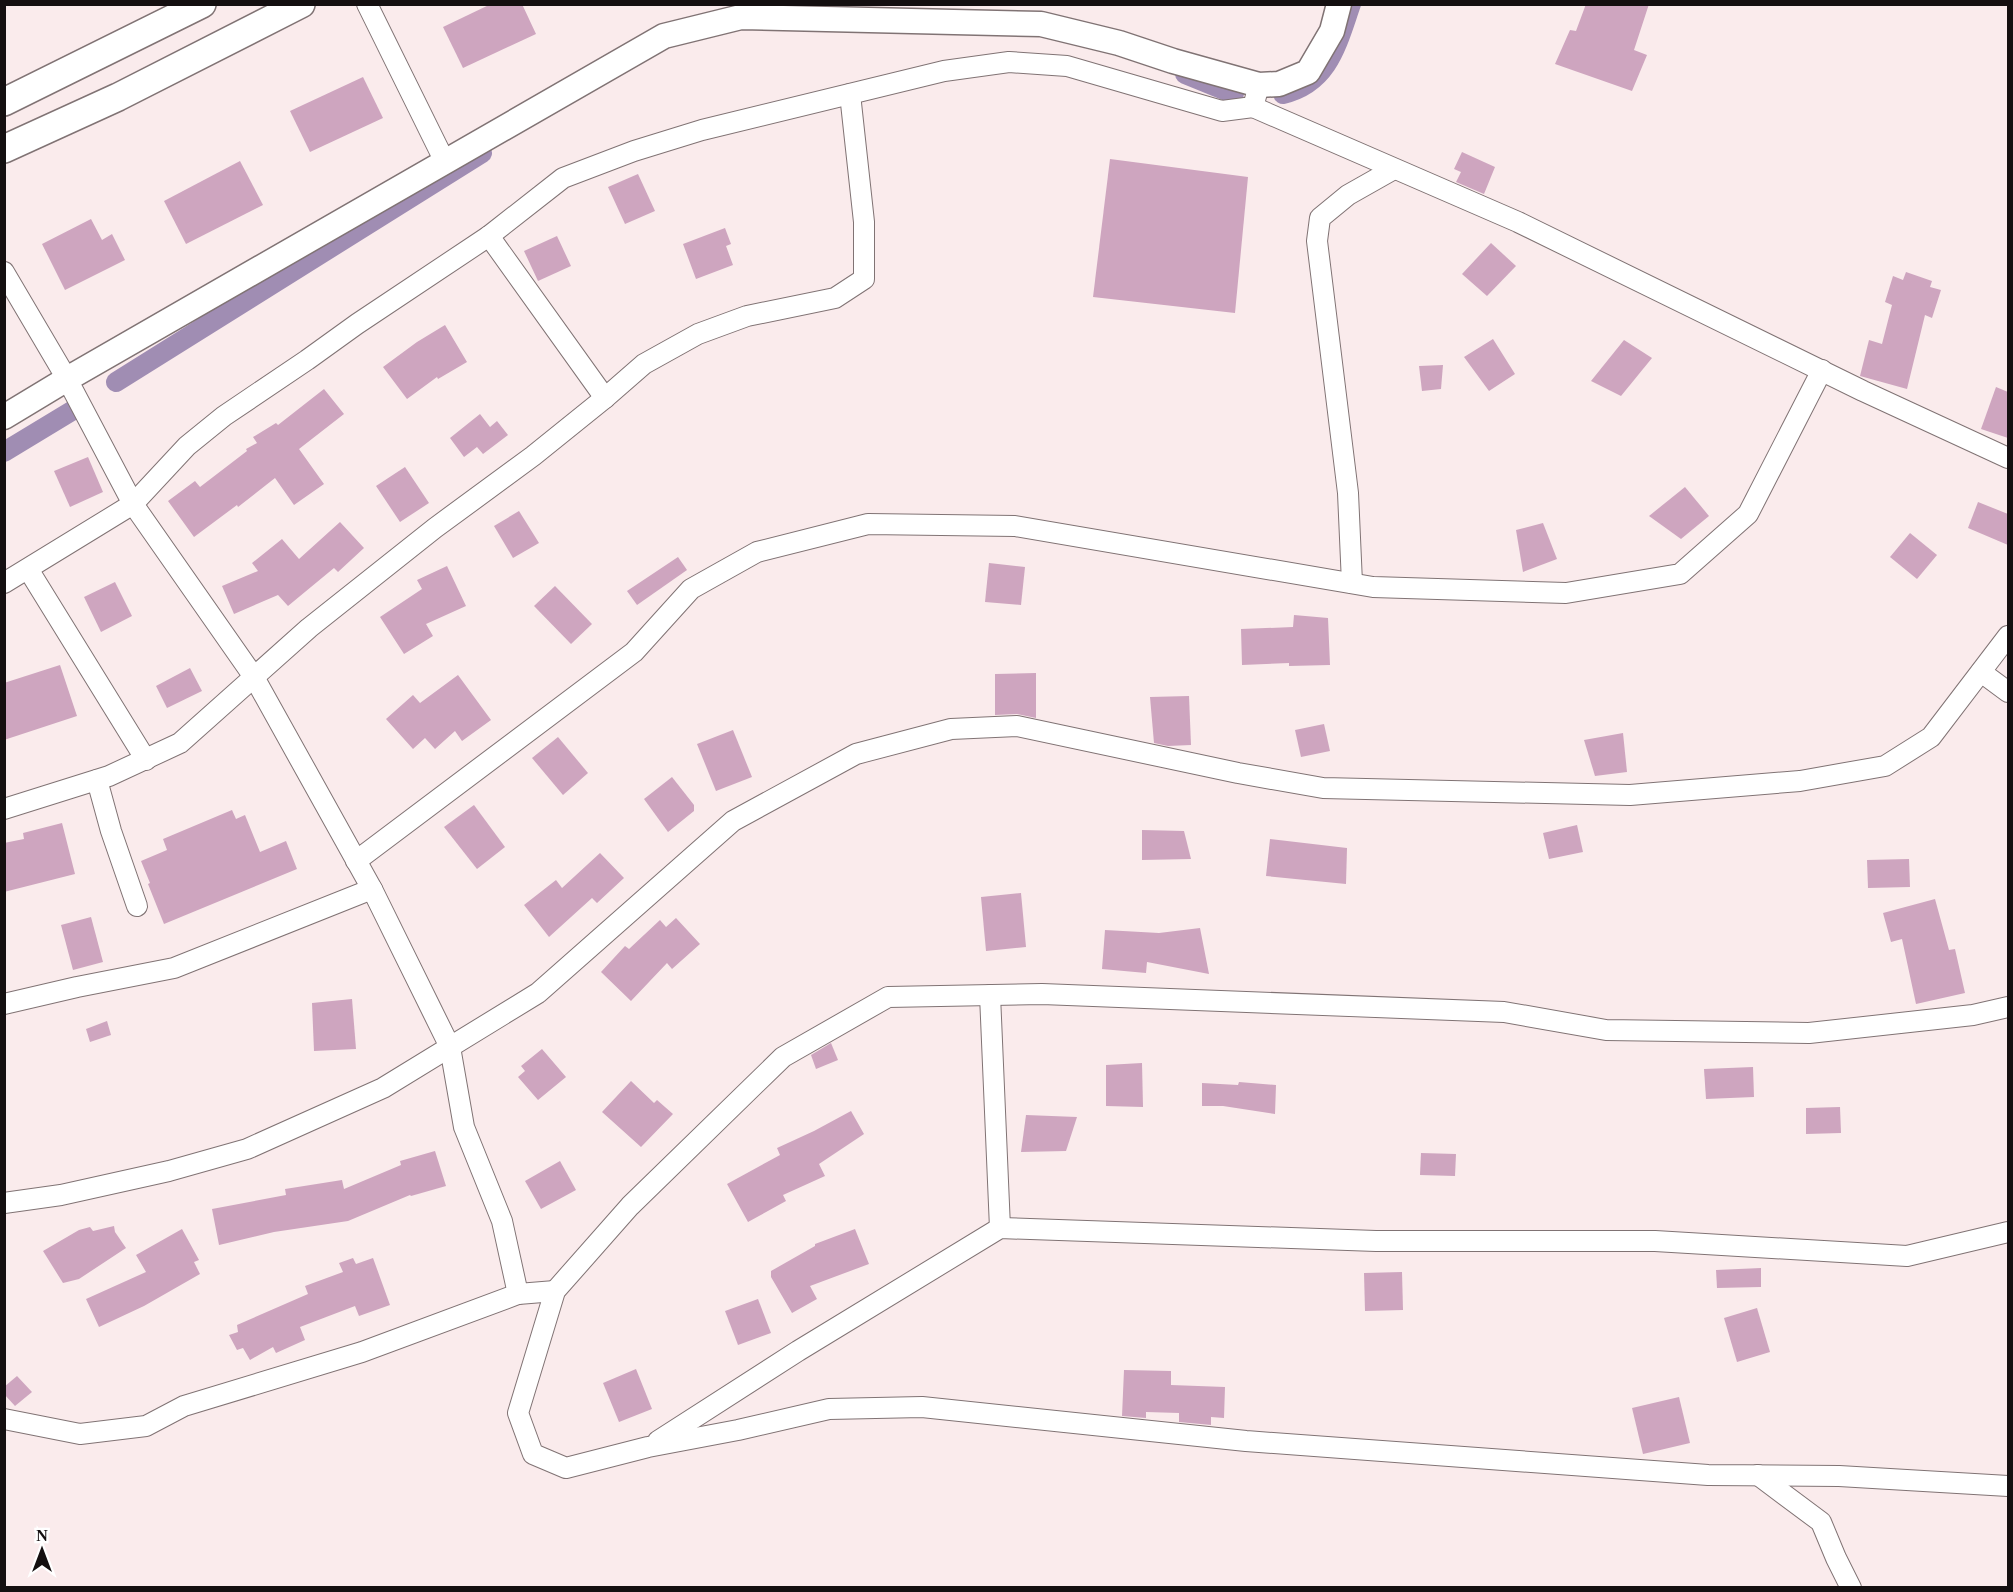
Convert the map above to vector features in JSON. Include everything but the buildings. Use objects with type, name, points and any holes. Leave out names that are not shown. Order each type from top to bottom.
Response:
[{"type":"main road","points":[[4,102],[202,4]]},
{"type":"main road","points":[[4,149],[118,98],[301,4]]},
{"type":"street","points":[[367,4],[444,162]]},
{"type":"street","points":[[4,583],[133,504],[187,446],[224,416],[489,236],[563,178],[634,151],[702,130],[944,71],[1009,62],[1067,66],[1222,111],[1308,72],[1332,31],[1339,4]]},
{"type":"street","points":[[4,417],[663,36],[741,17],[1041,24],[1119,43],[1256,96],[1394,169],[1518,222],[2008,458]]},
{"type":"street","points":[[4,808],[97,780],[180,743],[309,628],[417,542],[533,456],[644,364],[698,334],[747,316],[835,298],[864,279],[864,222],[850,94]]},
{"type":"street","points":[[1352,583],[1348,493],[1317,241],[1320,218],[1348,195],[1394,169]]},
{"type":"street","points":[[489,236],[605,398]]},
{"type":"street","points":[[4,273],[67,379],[133,504],[254,677],[372,889],[450,1047],[464,1127],[502,1221],[518,1294]]},
{"type":"street","points":[[356,861],[634,652],[691,589],[757,552],[868,524],[1015,526],[1373,586],[1566,593],[1680,574],[1748,514],[1822,370]]},
{"type":"street","points":[[28,569],[146,760]]},
{"type":"street","points":[[4,1203],[61,1195],[169,1172],[247,1149],[383,1088],[538,993],[733,821],[856,754],[951,729],[1017,726],[1238,773],[1323,788],[1630,795],[1800,781],[1884,766],[1931,737],[2008,636]]},
{"type":"street","points":[[1981,672],[2008,692]]},
{"type":"street","points":[[97,780],[111,831],[137,906]]},
{"type":"street","points":[[4,1004],[174,968],[372,889]]},
{"type":"street","points":[[2008,1007],[1973,1015],[1809,1033],[1606,1030],[1504,1012],[1042,994],[888,997],[783,1057],[630,1206],[555,1291],[518,1413],[533,1454],[566,1468],[648,1447],[738,1430],[829,1409],[922,1407],[1246,1441],[1708,1475],[1839,1476],[2008,1486]]},
{"type":"street","points":[[990,995],[1000,1228]]},
{"type":"street","points":[[4,1218],[61,1195]]},
{"type":"street","points":[[648,1447],[798,1351],[1000,1228],[1376,1241],[1655,1241],[1907,1256],[2008,1232]]},
{"type":"street","points":[[4,1419],[80,1434],[146,1426],[184,1406],[362,1352],[518,1294],[555,1291]]},
{"type":"street","points":[[1758,1475],[1821,1522],[1851,1587]]},
{"type":"waterway","points":[[1283,94],[1299,89],[1321,71],[1335,47],[1351,4]]},
{"type":"waterway","points":[[1185,74],[1234,94]]},
{"type":"waterway","points":[[116,382],[482,153]]},
{"type":"waterway","points":[[4,452],[75,409]]}]
